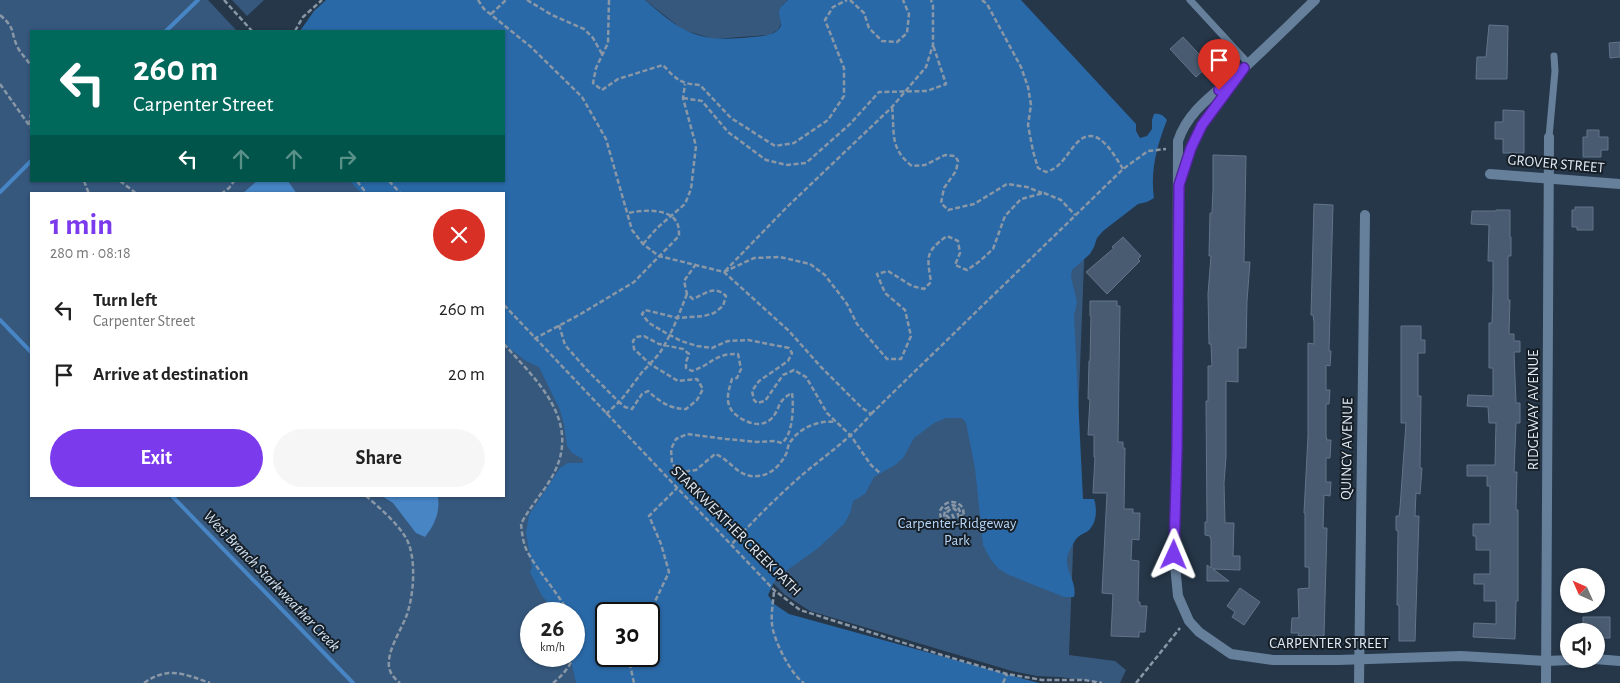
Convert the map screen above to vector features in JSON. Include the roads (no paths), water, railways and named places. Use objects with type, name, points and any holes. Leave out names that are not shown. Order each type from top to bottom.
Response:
[{"type":"street","name":"CARPENTER STREET","points":[[1315,0],[1246,66],[1206,100],[1188,120],[1178,141],[1177,448],[1174,555],[1178,596],[1189,621],[1199,632],[1232,654],[1273,660],[1462,656],[1546,661],[1595,659],[1620,661]]},
{"type":"street","name":"CARPENTER STREET","points":[[1179,185],[1191,148],[1202,125],[1246,66]]},
{"type":"street","name":"RIDGEWAY AVENUE","points":[[1546,683],[1549,137]]},
{"type":"street","name":"GROVER STREET","points":[[1490,174],[1620,184]]},
{"type":"street","name":"QUINCY AVENUE","points":[[1359,683],[1365,215]]},
{"type":"lane","points":[[1190,0],[1246,66]]},
{"type":"lane","points":[[1549,137],[1555,71],[1554,56]]},
{"type":"waterway","points":[[167,30],[198,0]]},
{"type":"waterway","points":[[0,192],[30,162]]},
{"type":"waterway","name":"West Branch Starkweather Creek","points":[[0,320],[30,351]]},
{"type":"waterway","name":"West Branch Starkweather Creek","points":[[173,497],[353,683]]},
{"type":"park label","name":"Carpenter-Ridgeway Park","points":[[957,532]]}]
